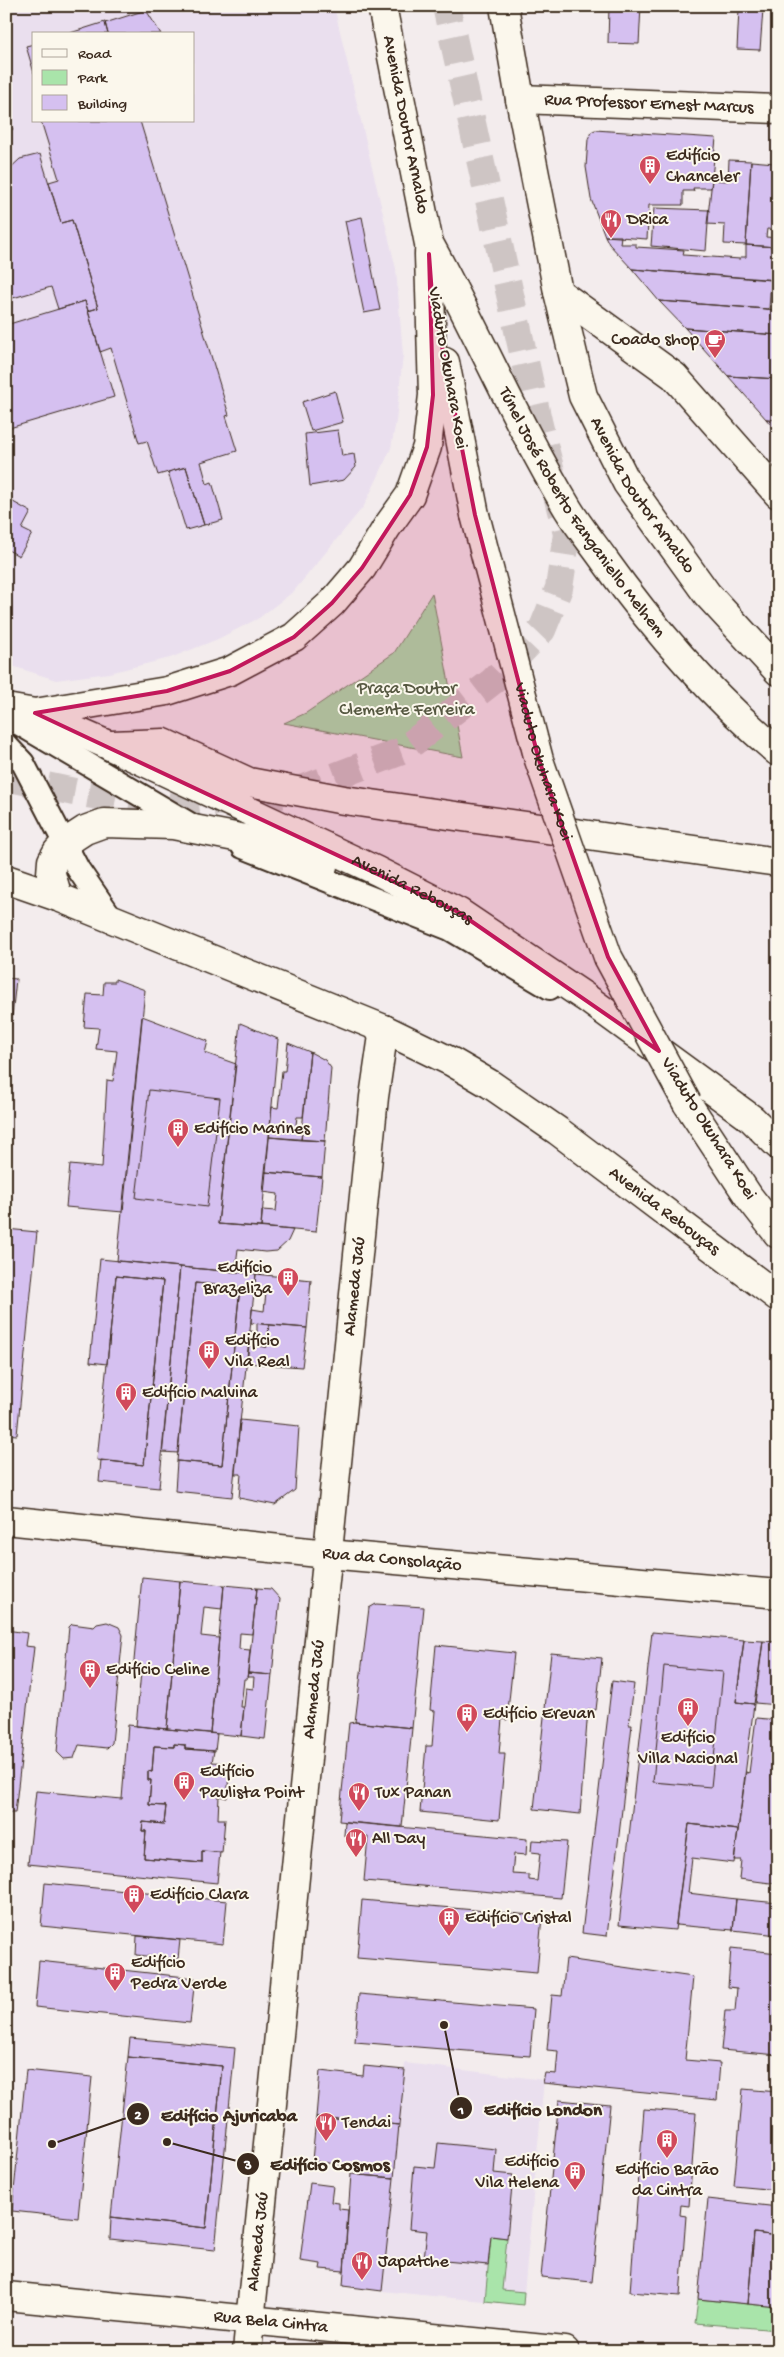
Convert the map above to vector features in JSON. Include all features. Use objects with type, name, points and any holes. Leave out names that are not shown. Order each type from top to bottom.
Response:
[{"type":"main road","name":"Avenida Doutor Arnaldo","points":[[382,6],[429,249]]},
{"type":"main road","name":"Avenida Doutor Arnaldo","points":[[504,6],[520,99],[558,292],[583,396],[627,483],[708,594],[778,671]]},
{"type":"main road","name":"Rua Professor Ernest Marcus","points":[[520,99],[778,109]]},
{"type":"main road","name":"Viaduto Okuhara Koei","points":[[429,249],[432,295],[475,515],[539,760],[608,957],[687,1103],[750,1197],[778,1234]]},
{"type":"main road","points":[[34,713],[167,691],[230,670],[294,636],[332,603],[362,568],[387,527],[410,496],[427,448],[433,395],[429,249]]},
{"type":"main road","name":"Túnel José Roberto Fanganiello Melhem","points":[[429,249],[454,289],[537,454],[569,510],[624,587],[687,664],[740,720],[778,752]]},
{"type":"main road","points":[[558,292],[674,376],[773,489]]},
{"type":"main road","name":"Avenida Rebouças","points":[[6,708],[34,713],[108,745],[378,871],[458,912],[586,997],[752,1119],[778,1144]]},
{"type":"main road","points":[[108,745],[164,743],[250,782],[344,800],[778,862]]},
{"type":"main road","points":[[58,897],[52,884],[52,861],[65,843],[85,830],[104,824],[173,825],[276,846],[348,876],[378,871]]},
{"type":"main road","name":"Avenida Rebouças","points":[[6,879],[58,897],[384,1028],[452,1062],[490,1084],[558,1131],[778,1297]]},
{"type":"main road","name":"Alameda Jaú","points":[[247,2351],[374,1097],[384,1028]]},
{"type":"main road","name":"Rua da Consolação","points":[[6,1520],[328,1554],[778,1594]]},
{"type":"main road","name":"Rua Bela Cintra","points":[[6,2296],[565,2351]]},
{"type":"lane","points":[[6,716],[112,776],[181,820],[450,929],[560,994],[752,1119]]},
{"type":"lane","points":[[6,745],[23,763],[78,869],[113,920]]},
{"type":"highlighted area","points":[[429,254],[432,295],[475,515],[539,760],[608,957],[659,1051],[458,912],[35,713],[167,691],[230,671],[294,637],[332,603],[362,568],[410,495],[427,447],[433,395]]},
{"type":"shaded area","points":[[6,6],[334,6],[396,269],[403,355],[396,421],[391,448],[364,506],[294,591],[259,618],[218,639],[170,658],[109,673],[56,680],[6,664]]},
{"type":"shaded area","points":[[405,2063],[544,2080],[523,2305],[382,2291]]},
{"type":"green space","name":"Praça Doutor Clemente Ferreira","points":[[432,593],[463,757],[284,723],[306,713],[394,653]]},
{"type":"green space","points":[[491,2236],[507,2238],[502,2290],[524,2292],[523,2305],[485,2301]]},
{"type":"green space","points":[[698,2299],[778,2307],[778,2330],[695,2323]]},
{"type":"building","points":[[609,6],[641,6],[639,44],[608,43]]},
{"type":"building","points":[[753,6],[778,6],[778,10],[752,9]]},
{"type":"building","points":[[739,9],[763,9],[760,50],[737,49]]},
{"type":"building","points":[[146,10],[160,32],[107,32],[105,23]]},
{"type":"building","points":[[105,22],[108,32],[73,32]]},
{"type":"building","points":[[32,44],[32,66],[26,46]]},
{"type":"building","points":[[6,121],[13,129],[6,135]]},
{"type":"building","points":[[41,122],[140,122],[229,415],[226,416],[237,451],[201,462],[207,484],[212,482],[223,520],[204,525],[186,467],[158,475],[147,441],[139,443],[111,348],[100,352],[88,311],[98,308],[72,220],[61,223],[49,182],[59,179]]},
{"type":"building","name":"Edifício Chanceler","points":[[595,130],[716,138],[711,188],[693,188],[694,191],[683,191],[683,205],[649,205],[647,239],[605,236],[591,199],[586,167],[588,139],[591,132]]},
{"type":"building","points":[[40,154],[61,223],[72,220],[98,308],[88,311],[85,301],[58,309],[51,287],[6,300],[6,172],[20,159]]},
{"type":"building","points":[[729,160],[751,161],[746,245],[724,244],[725,225],[707,224],[712,180],[728,181]]},
{"type":"building","points":[[751,161],[775,163],[774,184],[778,184],[778,230],[767,229],[766,237],[778,238],[778,247],[746,245]]},
{"type":"building","points":[[654,208],[709,210],[706,251],[651,246]]},
{"type":"building","points":[[362,217],[380,310],[364,313],[345,221]]},
{"type":"building","points":[[605,236],[621,236],[620,244],[636,244],[636,247],[684,250],[683,255],[740,259],[740,257],[746,257],[746,245],[776,247],[778,280],[632,269],[609,244]]},
{"type":"building","points":[[632,269],[771,280],[769,309],[659,301]]},
{"type":"building","points":[[85,301],[114,397],[6,429],[6,325]]},
{"type":"building","points":[[659,301],[778,310],[778,335],[685,328]]},
{"type":"building","points":[[685,328],[778,335],[778,379],[728,376]]},
{"type":"building","points":[[728,376],[778,379],[778,420],[766,419]]},
{"type":"building","points":[[335,391],[343,422],[311,431],[302,402]]},
{"type":"building","points":[[766,419],[778,420],[778,432],[776,431]]},
{"type":"building","points":[[338,430],[342,456],[354,454],[356,467],[344,480],[310,486],[305,434]]},
{"type":"building","points":[[186,467],[204,525],[186,530],[168,472]]},
{"type":"building","points":[[6,498],[31,512],[22,529],[32,534],[19,556],[6,549]]},
{"type":"building","points":[[6,978],[16,979],[6,1074]]},
{"type":"building","points":[[115,979],[145,990],[123,1212],[66,1207],[70,1165],[102,1168],[107,1080],[113,1081],[117,1051],[96,1049],[99,1028],[84,1027],[87,994],[103,995],[104,982],[115,982]]},
{"type":"building","points":[[142,1016],[208,1041],[205,1053],[236,1064],[218,1224],[293,1230],[288,1241],[277,1251],[265,1252],[238,1249],[235,1272],[117,1261]]},
{"type":"building","points":[[240,1023],[278,1039],[261,1227],[218,1224]]},
{"type":"building","points":[[288,1043],[310,1052],[303,1117],[297,1117],[295,1132],[302,1133],[301,1140],[269,1137],[272,1107],[278,1108],[282,1071],[285,1071]]},
{"type":"building","points":[[310,1052],[325,1060],[331,1068],[325,1141],[301,1140]]},
{"type":"building","name":"Edifício Marines","points":[[149,1090],[220,1098],[207,1207],[136,1198]]},
{"type":"building","points":[[269,1137],[325,1141],[322,1177],[265,1172]]},
{"type":"building","points":[[265,1172],[322,1177],[316,1232],[261,1227],[262,1210],[276,1211],[278,1194],[263,1192]]},
{"type":"building","points":[[6,1229],[37,1232],[17,1435],[6,1434]]},
{"type":"building","points":[[100,1259],[180,1267],[159,1488],[99,1482],[101,1460],[144,1465],[163,1281],[116,1276],[107,1364],[90,1362]]},
{"type":"building","points":[[180,1267],[256,1274],[232,1497],[175,1491],[177,1461],[222,1465],[240,1287],[195,1283],[178,1453],[162,1452]]},
{"type":"building","name":"Edifício Brazeliza","points":[[256,1274],[311,1280],[307,1328],[251,1323],[252,1309],[264,1311],[266,1293],[254,1292]]},
{"type":"building","name":"Edifício Malvina","points":[[116,1276],[163,1281],[144,1465],[97,1460]]},
{"type":"building","name":"Edifício Vila Real","points":[[195,1283],[240,1287],[222,1465],[177,1461]]},
{"type":"building","points":[[257,1323],[269,1325],[267,1347],[249,1345],[250,1331],[257,1332]]},
{"type":"building","points":[[269,1325],[307,1328],[302,1367],[247,1363],[249,1345],[267,1347]]},
{"type":"building","points":[[240,1420],[299,1426],[295,1490],[275,1505],[239,1498],[241,1474],[235,1474]]},
{"type":"building","points":[[142,1577],[180,1581],[167,1729],[136,1726],[141,1672],[133,1671]]},
{"type":"building","points":[[180,1581],[224,1585],[222,1609],[204,1607],[201,1636],[219,1638],[210,1733],[167,1729]]},
{"type":"building","points":[[224,1585],[257,1588],[252,1634],[240,1633],[239,1649],[250,1650],[247,1679],[244,1679],[241,1707],[244,1707],[241,1736],[210,1733]]},
{"type":"building","points":[[257,1588],[271,1589],[280,1599],[272,1675],[248,1673]]},
{"type":"building","points":[[376,1604],[424,1607],[412,1728],[355,1722],[369,1608]]},
{"type":"building","name":"Edifício Celine","points":[[107,1622],[119,1627],[123,1635],[112,1743],[107,1748],[79,1745],[74,1758],[64,1759],[57,1752],[69,1627],[72,1624],[94,1627],[97,1624]]},
{"type":"building","points":[[6,1630],[27,1633],[25,1646],[34,1647],[15,1813],[8,1813],[7,1827]]},
{"type":"building","points":[[652,1632],[744,1640],[736,1702],[754,1704],[738,1830],[689,1824],[675,1930],[619,1925]]},
{"type":"building","points":[[744,1640],[763,1641],[754,1704],[736,1702]]},
{"type":"building","points":[[763,1641],[778,1642],[778,1705],[755,1703]]},
{"type":"building","name":"Edifício Erevan","points":[[436,1645],[514,1653],[507,1720],[502,1719],[499,1754],[505,1754],[499,1820],[420,1812],[426,1746],[432,1746],[435,1711],[430,1710]]},
{"type":"building","points":[[551,1653],[602,1658],[596,1710],[588,1709],[580,1814],[534,1809]]},
{"type":"building","name":"Edifício Villa Nacional","points":[[664,1666],[723,1672],[711,1787],[653,1782]]},
{"type":"building","points":[[248,1673],[272,1675],[265,1739],[241,1736],[246,1688],[253,1689],[254,1677],[247,1677]]},
{"type":"building","points":[[612,1681],[634,1684],[629,1725],[632,1725],[607,1936],[582,1933]]},
{"type":"building","points":[[756,1718],[778,1720],[778,1884],[739,1879],[741,1860],[734,1860],[746,1772],[749,1773]]},
{"type":"building","points":[[349,1723],[412,1728],[402,1827],[339,1821]]},
{"type":"building","points":[[128,1725],[217,1734],[215,1751],[185,1749],[185,1745],[174,1744],[174,1747],[154,1746],[152,1772],[148,1771],[148,1780],[151,1780],[149,1805],[166,1806],[164,1824],[143,1822],[142,1831],[146,1831],[144,1858],[202,1863],[202,1851],[220,1852],[217,1883],[28,1864],[36,1791],[122,1799]]},
{"type":"building","name":"Edifício Paulista Point","points":[[174,1744],[185,1745],[185,1749],[214,1751],[212,1762],[230,1763],[227,1798],[219,1796],[218,1819],[225,1819],[222,1853],[202,1851],[202,1863],[144,1858],[146,1831],[142,1831],[143,1822],[164,1824],[166,1806],[149,1805],[151,1780],[148,1780],[148,1771],[152,1772],[154,1746],[174,1747]]},
{"type":"building","points":[[345,1822],[527,1839],[526,1855],[514,1854],[512,1874],[529,1875],[529,1880],[537,1881],[540,1853],[531,1852],[532,1840],[567,1842],[561,1898],[364,1881],[368,1837],[344,1835]]},
{"type":"building","points":[[689,1824],[738,1830],[734,1863],[692,1858],[688,1893],[736,1899],[733,1930],[676,1925]]},
{"type":"building","name":"Edifício Clara","points":[[45,1883],[227,1901],[223,1944],[41,1926]]},
{"type":"building","points":[[736,1899],[778,1903],[778,1935],[733,1930]]},
{"type":"building","name":"Edifício Cristal","points":[[362,1900],[542,1916],[537,1973],[357,1958]]},
{"type":"building","points":[[137,1936],[180,1940],[178,1959],[136,1955]]},
{"type":"building","points":[[731,1948],[778,1953],[778,2004],[776,2004],[773,2029],[778,2030],[778,2055],[721,2050],[725,2011],[735,2011],[737,1988],[728,1987]]},
{"type":"building","points":[[566,1959],[693,1977],[685,2060],[720,2063],[717,2100],[543,2083],[545,2073],[556,2074],[558,2051],[547,2050],[552,1995],[562,1996]]},
{"type":"building","name":"Edifício Pedra Verde","points":[[39,1961],[195,1978],[190,2023],[35,2007]]},
{"type":"building","points":[[359,1994],[534,2009],[530,2056],[355,2042]]},
{"type":"building","points":[[130,2038],[235,2048],[215,2250],[110,2239],[111,2217],[206,2228],[222,2066],[128,2057]]},
{"type":"building","points":[[128,2057],[222,2066],[206,2228],[111,2217]]},
{"type":"building","points":[[364,2066],[405,2070],[399,2125],[316,2117],[320,2071],[363,2076]]},
{"type":"building","points":[[26,2070],[92,2077],[78,2218],[12,2211]]},
{"type":"building","points":[[743,2089],[778,2092],[778,2190],[734,2186]]},
{"type":"building","name":"Edifício Vila Helena","points":[[559,2100],[610,2105],[592,2282],[541,2277]]},
{"type":"building","name":"Edifício Barão da Cintra","points":[[644,2109],[696,2113],[689,2206],[681,2205],[680,2215],[686,2216],[680,2296],[630,2292]]},
{"type":"building","points":[[316,2117],[399,2125],[394,2178],[359,2175],[360,2167],[312,2161]]},
{"type":"building","points":[[438,2143],[496,2149],[494,2173],[513,2175],[507,2238],[491,2236],[488,2265],[424,2259],[427,2231],[409,2229],[414,2166],[435,2168]]},
{"type":"building","points":[[351,2174],[394,2178],[382,2291],[343,2286]]},
{"type":"building","points":[[310,2183],[333,2186],[331,2202],[339,2203],[339,2209],[348,2210],[344,2271],[320,2269],[321,2264],[300,2261]]},
{"type":"building","points":[[708,2199],[778,2207],[778,2236],[754,2233],[748,2304],[698,2299]]},
{"type":"building","points":[[754,2233],[778,2236],[778,2307],[748,2304]]},
{"type":"tunnel","points":[[6,777],[74,792],[169,807],[289,794],[402,751],[493,681],[542,630],[559,588],[567,534],[539,425],[446,6]]},
{"type":"place","name":"Edifício Chanceler","points":[[650,185]]},
{"type":"place","name":"DRica","points":[[611,239]]},
{"type":"place","name":"Coado shop","points":[[715,359]]},
{"type":"place","name":"Edifício Marines","points":[[178,1148]]},
{"type":"place","name":"Edifício Brazeliza","points":[[288,1297]]},
{"type":"place","name":"Edifício Vila Real","points":[[209,1370]]},
{"type":"place","name":"Edifício Malvina","points":[[126,1412]]},
{"type":"place","name":"Edifício Celine","points":[[90,1689]]},
{"type":"place","name":"Edifício Villa Nacional","points":[[688,1727]]},
{"type":"place","name":"Edifício Erevan","points":[[467,1733]]},
{"type":"place","name":"Edifício Paulista Point","points":[[184,1801]]},
{"type":"place","name":"Tux Panan","points":[[359,1812]]},
{"type":"place","name":"All Day","points":[[356,1858]]},
{"type":"place","name":"Edifício Clara","points":[[134,1914]]},
{"type":"place","name":"Edifício Cristal","points":[[449,1937]]},
{"type":"place","name":"Edifício Pedra Verde","points":[[115,1992]]},
{"type":"place","name":"Edifício London","points":[[444,2025]]},
{"type":"place","name":"Edifício Cosmos","points":[[167,2142]]},
{"type":"place","name":"Tendai","points":[[326,2142]]},
{"type":"place","name":"Edifício Ajuricaba","points":[[52,2144]]},
{"type":"place","name":"Edifício Barão da Cintra","points":[[667,2159]]},
{"type":"place","name":"Edifício Vila Helena","points":[[575,2191]]},
{"type":"place","name":"Japatche","points":[[362,2281]]}]
